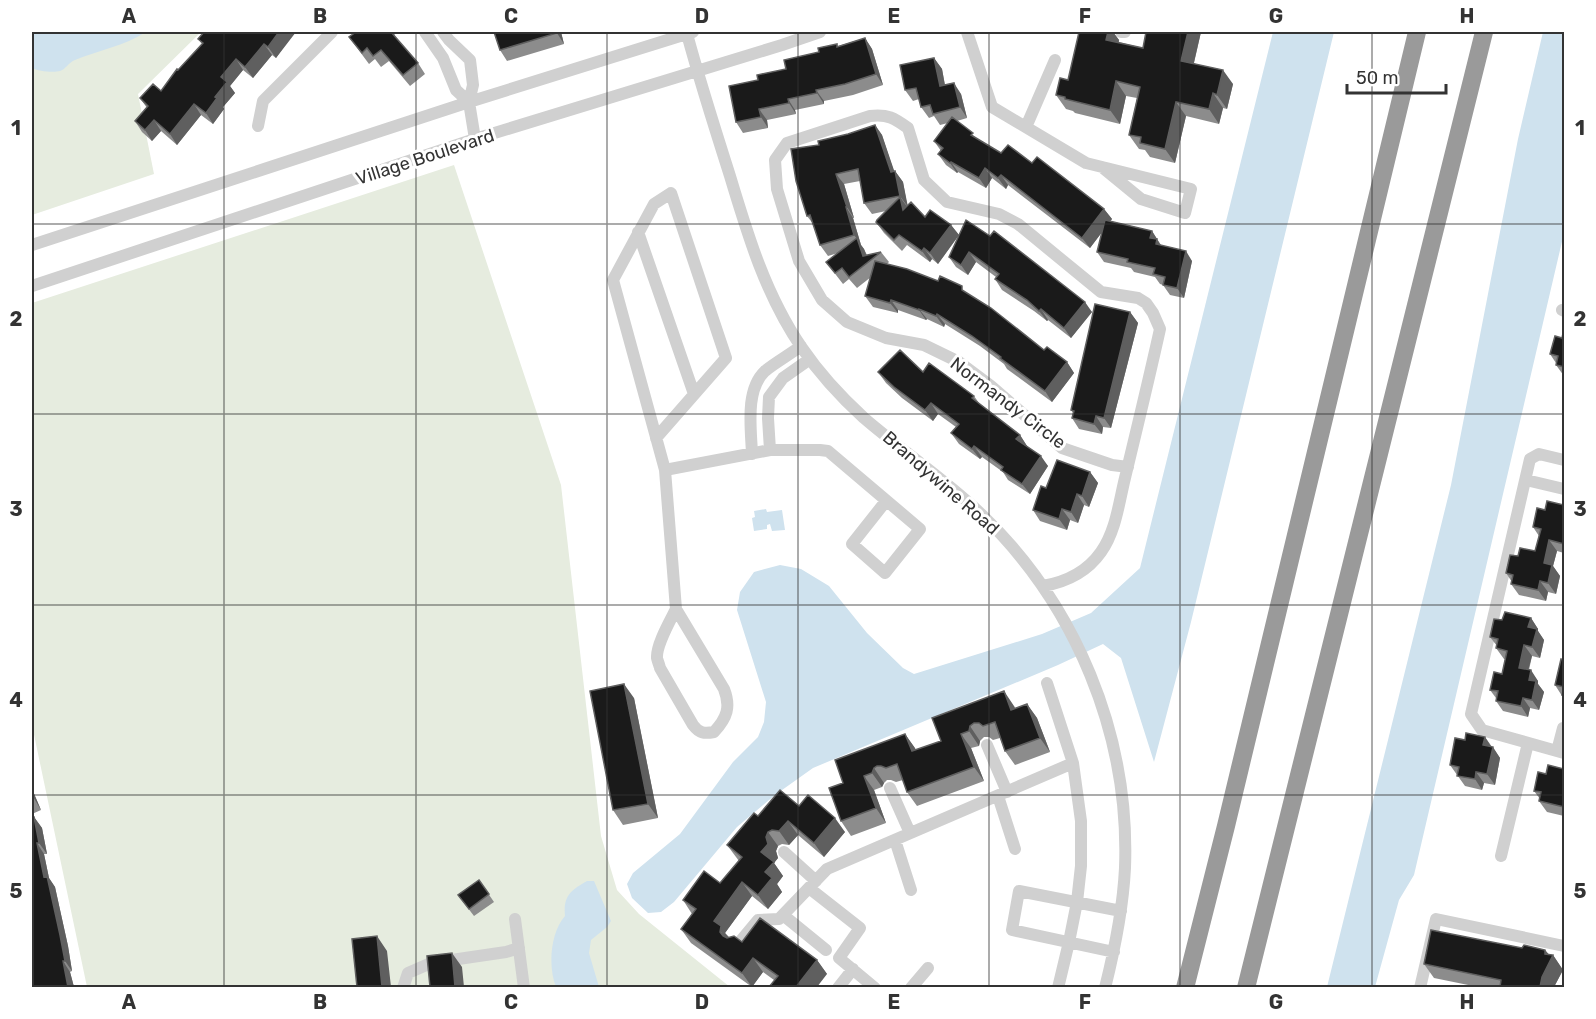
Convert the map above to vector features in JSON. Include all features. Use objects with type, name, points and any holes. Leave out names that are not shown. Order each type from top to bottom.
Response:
[{"type":"highway","points":[[1185,987],[1417,32]]},
{"type":"highway","points":[[1246,987],[1484,32]]},
{"type":"street","points":[[258,126],[263,101],[332,32]]},
{"type":"street","points":[[425,32],[443,58],[456,90],[469,102]]},
{"type":"street","points":[[443,32],[470,60],[473,85],[469,102],[476,140]]},
{"type":"street","name":"Village Boulevard","points":[[32,286],[476,140],[820,32]]},
{"type":"street","points":[[967,32],[992,107],[1086,164],[1102,167],[1191,189],[1185,213],[1141,199],[1102,167]]},
{"type":"street","points":[[32,245],[469,102],[691,33]]},
{"type":"street","name":"Brandywine Road","points":[[691,33],[697,72],[752,246],[777,306],[801,346],[846,400],[865,418],[978,511],[1005,538],[1043,586],[1083,655],[1106,718],[1115,755],[1122,793],[1125,830],[1125,868],[1121,911],[1105,987]]},
{"type":"street","points":[[1026,128],[1055,60]]},
{"type":"street","name":"Normandy Circle","points":[[1043,586],[1062,582],[1080,573],[1095,560],[1111,534],[1128,467],[1160,329],[1153,313],[1146,303],[1138,298],[1101,292],[1018,224],[999,214],[947,202],[924,180],[908,128],[892,117],[881,114],[870,116],[787,143],[775,160],[777,189],[799,261],[822,300],[847,322],[886,338],[924,345],[959,362],[991,386],[1062,448],[1112,465],[1128,467]]},
{"type":"street","points":[[656,438],[726,358],[671,193],[654,204],[612,280],[656,438],[665,470],[676,609],[724,689],[728,700],[727,712],[714,732],[698,731],[685,714],[660,668],[658,653],[676,609]]},
{"type":"street","points":[[638,232],[694,394]]},
{"type":"street","points":[[752,454],[752,397],[757,384],[764,372],[801,346]]},
{"type":"street","points":[[770,450],[769,397],[783,378],[810,359]]},
{"type":"street","points":[[665,470],[770,450],[828,452],[920,529],[885,573],[852,543],[886,501]]},
{"type":"street","points":[[1564,460],[1539,454],[1530,459],[1471,714],[1482,730],[1561,752],[1564,729]]},
{"type":"street","points":[[1526,480],[1564,489]]},
{"type":"street","points":[[1047,682],[1074,763],[1081,821],[1081,867],[1077,902],[1058,987]]},
{"type":"street","points":[[1501,856],[1528,742]]},
{"type":"street","points":[[987,745],[1015,849]]},
{"type":"street","points":[[738,944],[758,920],[780,919],[827,869],[1074,763]]},
{"type":"street","points":[[890,788],[910,833]]},
{"type":"street","points":[[895,840],[911,890]]},
{"type":"street","points":[[784,852],[812,884],[860,928],[839,958],[875,987]]},
{"type":"street","points":[[1114,952],[1012,930],[1019,891],[1121,911]]},
{"type":"street","points":[[783,915],[826,950]]},
{"type":"street","points":[[515,919],[524,987]]},
{"type":"street","points":[[1420,987],[1436,919],[1564,946]]},
{"type":"street","points":[[403,987],[408,973],[431,963],[519,948]]},
{"type":"street","points":[[911,987],[928,968]]},
{"type":"street","points":[[838,987],[853,969]]},
{"type":"shaded area","points":[[32,32],[201,32],[138,94],[154,174],[32,215]]},
{"type":"shaded area","points":[[454,165],[561,485],[601,836],[617,890],[639,914],[730,987],[87,987],[32,725],[32,303]]},
{"type":"water","points":[[32,32],[146,32],[75,60],[62,70],[54,72],[32,68]]},
{"type":"water","points":[[1273,32],[1334,32],[1191,622],[1154,762],[1121,658],[1103,644],[813,768],[775,795],[737,827],[674,902],[661,912],[648,913],[632,898],[627,884],[633,873],[680,834],[733,762],[758,737],[764,722],[766,702],[737,610],[740,592],[754,572],[780,565],[801,569],[829,586],[867,633],[903,668],[914,674],[1042,634],[1091,613],[1140,568]]},
{"type":"water","points":[[1543,32],[1564,32],[1564,233],[1414,875],[1399,900],[1375,987],[1327,987],[1451,485],[1518,139]]},
{"type":"water","points":[[766,509],[767,512],[782,510],[785,530],[772,531],[770,524],[767,525],[767,529],[754,531],[752,518],[755,517],[754,511]]},
{"type":"water","points":[[587,881],[594,881],[611,921],[591,940],[589,953],[599,987],[556,987],[551,960],[553,941],[565,916],[565,903],[569,894]]},
{"type":"building","points":[[204,32],[279,32],[268,47],[264,44],[245,67],[236,59],[221,77],[227,82],[206,113],[194,104],[170,134],[154,120],[145,130],[135,121],[148,106],[140,98],[153,84],[161,91],[177,69],[203,43],[198,39]]},
{"type":"building","points":[[356,32],[391,32],[418,63],[403,75],[381,50],[373,56],[367,48],[362,53],[349,37]]},
{"type":"building","points":[[494,32],[556,32],[557,33],[500,50]]},
{"type":"building","points":[[1079,32],[1108,32],[1106,40],[1143,48],[1146,32],[1188,32],[1181,61],[1223,70],[1217,95],[1213,93],[1209,109],[1176,102],[1165,149],[1140,143],[1141,137],[1129,135],[1140,87],[1116,81],[1110,110],[1056,95],[1060,78],[1068,80]]},
{"type":"building","points":[[865,38],[876,74],[816,90],[817,93],[788,99],[789,103],[759,109],[761,117],[736,122],[729,86],[758,80],[757,75],[786,69],[784,60],[819,52],[818,48],[837,44],[837,47]]},
{"type":"building","points":[[934,58],[940,86],[954,83],[960,107],[933,114],[930,105],[921,107],[916,88],[905,90],[900,65]]},
{"type":"building","points":[[952,117],[973,133],[971,135],[1001,153],[1008,145],[1032,163],[1037,157],[1104,209],[1082,238],[1001,175],[998,178],[985,168],[979,178],[950,163],[938,154],[943,148],[934,141]]},
{"type":"building","points":[[875,125],[891,172],[895,171],[900,196],[864,203],[858,169],[836,174],[854,235],[820,245],[810,215],[807,216],[796,181],[791,149],[819,145],[818,141]]},
{"type":"building","points":[[900,197],[903,210],[911,202],[925,217],[930,210],[951,225],[930,253],[924,248],[922,251],[899,235],[894,240],[876,222]]},
{"type":"building","points":[[966,220],[990,236],[994,231],[1085,302],[1064,328],[1041,309],[1039,311],[1027,300],[995,279],[999,274],[969,252],[961,265],[949,257]]},
{"type":"building","points":[[1105,220],[1152,231],[1150,238],[1157,239],[1156,244],[1186,251],[1177,288],[1163,285],[1165,277],[1153,274],[1155,268],[1097,252]]},
{"type":"building","points":[[857,238],[863,256],[881,252],[849,277],[842,268],[835,273],[826,262]]},
{"type":"building","points":[[875,261],[907,269],[938,281],[940,276],[962,286],[962,290],[991,308],[1044,350],[1047,347],[1067,362],[1045,391],[972,336],[937,314],[936,316],[891,300],[890,303],[865,296]]},
{"type":"building","points":[[1095,304],[1130,312],[1104,418],[1096,416],[1094,424],[1072,418],[1074,411],[1071,410]]},
{"type":"building","points":[[1564,329],[1564,367],[1556,365],[1558,356],[1550,354],[1555,336],[1562,338]]},
{"type":"building","points":[[900,350],[923,372],[929,363],[974,396],[972,398],[1020,435],[1016,439],[1041,456],[1022,484],[1001,470],[1003,467],[974,446],[972,449],[951,433],[959,424],[931,403],[925,410],[878,372]]},
{"type":"building","points":[[1057,460],[1090,472],[1082,496],[1077,494],[1071,512],[1062,509],[1059,519],[1033,510],[1041,486],[1046,488]]},
{"type":"building","points":[[1547,501],[1564,505],[1564,544],[1549,540],[1544,563],[1552,565],[1548,583],[1540,581],[1538,590],[1511,584],[1513,575],[1506,573],[1510,555],[1518,556],[1520,548],[1535,551],[1541,529],[1533,527],[1537,508],[1545,510]]},
{"type":"building","points":[[1505,612],[1531,618],[1528,627],[1537,629],[1532,647],[1524,645],[1519,668],[1531,670],[1529,680],[1536,681],[1532,700],[1523,698],[1521,706],[1496,701],[1498,691],[1490,690],[1494,672],[1502,674],[1507,651],[1496,648],[1498,639],[1490,637],[1494,619],[1502,620]]},
{"type":"building","points":[[1561,659],[1564,660],[1564,687],[1555,685]]},
{"type":"building","points":[[624,684],[648,804],[613,810],[590,691]]},
{"type":"building","points":[[1004,691],[1011,710],[1027,704],[1040,738],[1005,751],[995,722],[983,726],[974,723],[970,726],[969,731],[961,734],[974,767],[907,792],[897,764],[886,768],[877,766],[872,773],[864,776],[876,808],[841,821],[829,788],[843,783],[835,760],[905,734],[912,751],[941,741],[932,718]]},
{"type":"building","points":[[1466,733],[1485,737],[1483,745],[1493,747],[1487,774],[1476,772],[1475,779],[1457,776],[1459,767],[1450,765],[1455,738],[1465,740]]},
{"type":"building","points":[[1548,765],[1564,769],[1564,807],[1539,801],[1541,792],[1534,791],[1538,772],[1546,774]]},
{"type":"building","points":[[780,790],[799,806],[808,795],[835,818],[814,843],[788,821],[779,831],[768,832],[766,837],[768,844],[761,852],[774,862],[765,872],[772,878],[758,895],[742,882],[714,921],[721,926],[720,932],[723,936],[727,938],[734,936],[742,942],[760,918],[817,960],[796,987],[769,987],[778,976],[753,958],[742,973],[681,929],[696,909],[683,900],[704,871],[720,883],[742,857],[727,845],[754,813],[758,816]]},
{"type":"building","points":[[34,817],[44,877],[47,876],[60,935],[68,987],[32,987],[32,818]]},
{"type":"building","points":[[479,880],[489,894],[469,909],[458,895]]},
{"type":"building","points":[[1431,930],[1522,948],[1524,945],[1545,950],[1545,954],[1553,955],[1542,977],[1540,987],[1500,987],[1501,980],[1424,964]]},
{"type":"building","points":[[377,936],[382,987],[357,987],[352,939]]},
{"type":"building","points":[[452,953],[455,987],[430,987],[427,956]]}]
